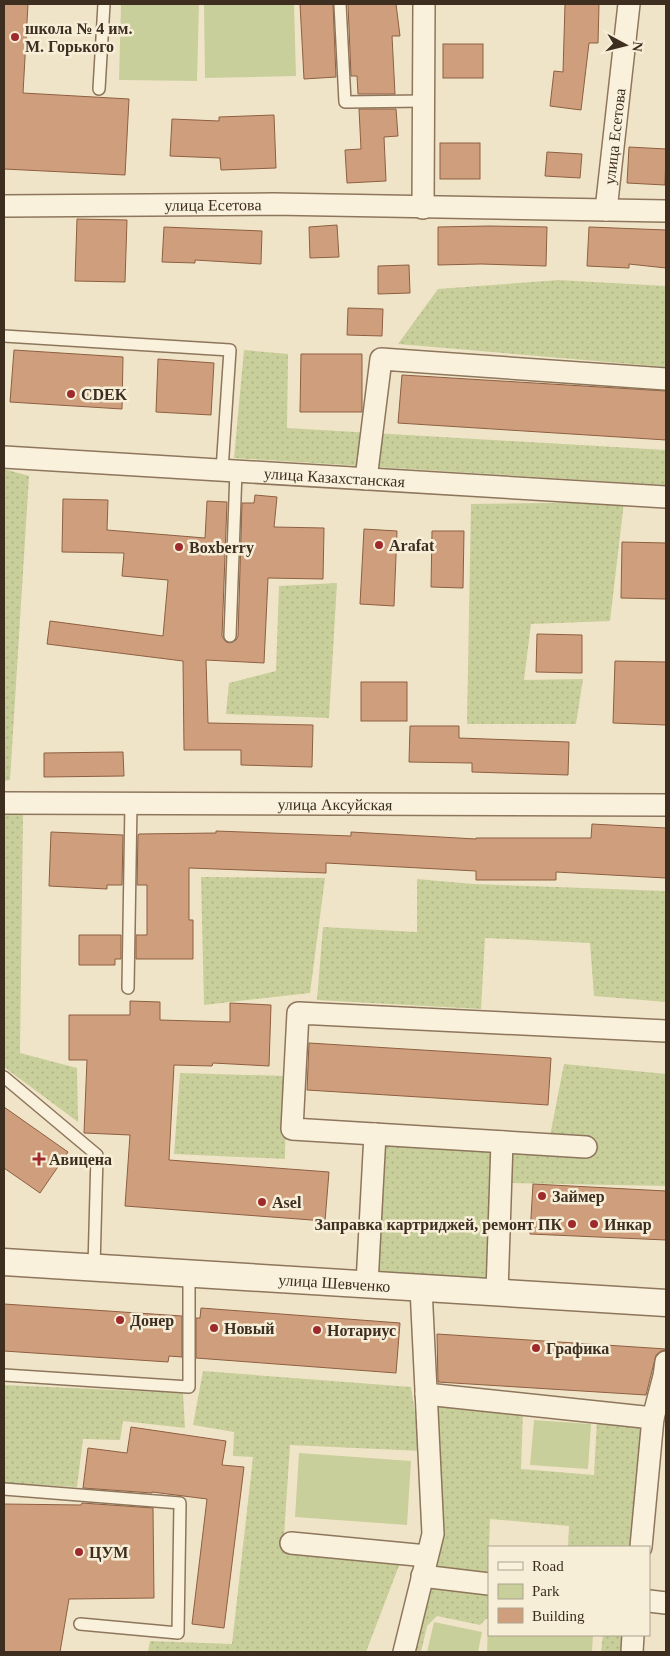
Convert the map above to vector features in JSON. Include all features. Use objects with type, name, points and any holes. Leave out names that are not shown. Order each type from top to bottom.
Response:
[{"type":"street","points":[[423,208],[424,4]]},
{"type":"street","name":"улица Есетова","points":[[606,210],[631,4]]},
{"type":"street","name":"улица Есетова","points":[[4,206],[274,204],[666,211]]},
{"type":"street","points":[[366,479],[381,359],[666,379]]},
{"type":"street","name":"улица Казахстанская","points":[[4,457],[666,498]]},
{"type":"street","name":"улица Аксуйская","points":[[4,803],[666,805]]},
{"type":"street","points":[[586,1147],[292,1129],[298,1013],[666,1032]]},
{"type":"street","points":[[367,1284],[375,1134]]},
{"type":"street","points":[[497,1292],[502,1142]]},
{"type":"street","name":"улица Шевченко","points":[[4,1262],[666,1303]]},
{"type":"street","points":[[404,1652],[432,1534],[421,1288]]},
{"type":"street","points":[[642,1546],[653,1418],[666,1362]]},
{"type":"street","points":[[426,1394],[653,1418]]},
{"type":"street","points":[[291,1543],[425,1566],[488,1584]]},
{"type":"street","points":[[650,1601],[666,1603]]},
{"type":"street","points":[[632,1652],[633,1636]]},
{"type":"lane","points":[[99,89],[104,4]]},
{"type":"lane","points":[[340,4],[345,102],[424,101]]},
{"type":"lane","points":[[4,336],[230,350],[230,636]]},
{"type":"lane","points":[[128,988],[131,803]]},
{"type":"lane","points":[[4,1078],[97,1155],[94,1267]]},
{"type":"lane","points":[[4,1375],[189,1387],[189,1273]]},
{"type":"lane","points":[[4,1489],[180,1503],[178,1633],[80,1624]]},
{"type":"green space","points":[[121,4],[199,4],[197,81],[119,80]]},
{"type":"green space","points":[[204,4],[294,4],[296,76],[205,78]]},
{"type":"green space","points":[[559,280],[666,286],[666,367],[398,344],[438,289]]},
{"type":"green space","points":[[244,350],[288,354],[287,428],[666,450],[666,485],[234,458]]},
{"type":"green space","points":[[4,469],[29,476],[10,780],[4,781]]},
{"type":"green space","points":[[624,502],[610,621],[531,624],[524,680],[583,679],[576,724],[467,724],[471,504]]},
{"type":"green space","points":[[337,583],[329,718],[226,714],[229,683],[276,671],[279,586]]},
{"type":"green space","points":[[4,813],[23,813],[20,1053],[77,1068],[78,1122],[4,1067]]},
{"type":"green space","points":[[201,877],[325,878],[310,993],[204,1005]]},
{"type":"green space","points":[[417,879],[473,884],[666,891],[666,1002],[594,996],[590,943],[485,938],[481,1009],[317,1000],[323,927],[417,932]]},
{"type":"green space","points":[[564,1064],[666,1074],[666,1186],[507,1183],[510,1152],[595,1155],[596,1139],[550,1136]]},
{"type":"green space","points":[[180,1073],[286,1076],[285,1159],[174,1154]]},
{"type":"green space","points":[[379,1141],[498,1149],[490,1285],[370,1279]]},
{"type":"green space","points":[[203,1371],[411,1387],[421,1451],[290,1445],[283,1551],[400,1563],[366,1652],[148,1652],[150,1641],[232,1644],[253,1457],[233,1456],[234,1432],[193,1425]]},
{"type":"green space","points":[[4,1385],[183,1393],[185,1428],[123,1421],[120,1440],[83,1439],[77,1487],[4,1483]]},
{"type":"green space","points":[[435,1401],[523,1411],[521,1469],[594,1475],[597,1419],[644,1425],[634,1546],[568,1546],[569,1526],[490,1519],[488,1577],[429,1571]]},
{"type":"green space","points":[[534,1420],[591,1424],[588,1469],[530,1465]]},
{"type":"green space","points":[[299,1453],[411,1461],[407,1525],[295,1517]]},
{"type":"green space","points":[[427,1583],[488,1591],[488,1619],[480,1625],[437,1616],[427,1626],[421,1652],[411,1652]]},
{"type":"green space","points":[[434,1622],[482,1632],[478,1652],[427,1652]]},
{"type":"green space","points":[[488,1624],[488,1636],[593,1636],[592,1652],[487,1652]]},
{"type":"green space","points":[[603,1636],[627,1636],[624,1652],[601,1652]]},
{"type":"building","points":[[4,4],[28,4],[23,93],[129,99],[125,175],[4,169]]},
{"type":"building","points":[[300,4],[333,4],[336,77],[304,79]]},
{"type":"building","points":[[348,4],[396,4],[400,36],[392,36],[395,94],[358,94],[357,76],[351,76]]},
{"type":"building","points":[[565,4],[599,4],[598,43],[589,43],[581,110],[550,106],[554,71],[563,72]]},
{"type":"building","points":[[443,44],[483,44],[483,78],[443,78]]},
{"type":"building","points":[[359,109],[396,109],[398,136],[384,137],[386,181],[347,183],[345,150],[361,149]]},
{"type":"building","points":[[274,115],[276,168],[221,170],[220,158],[170,156],[172,119],[219,121],[219,117]]},
{"type":"building","points":[[440,143],[480,143],[480,179],[440,179]]},
{"type":"building","points":[[629,147],[666,149],[665,185],[627,183]]},
{"type":"building","points":[[547,152],[582,154],[580,178],[545,176]]},
{"type":"building","points":[[77,219],[127,220],[125,282],[75,281]]},
{"type":"building","points":[[337,225],[339,257],[310,258],[309,227]]},
{"type":"building","points":[[164,227],[262,231],[261,264],[195,260],[195,263],[162,262]]},
{"type":"building","points":[[438,227],[547,227],[546,266],[438,265]]},
{"type":"building","points":[[589,227],[666,230],[666,268],[629,264],[629,268],[587,266]]},
{"type":"building","points":[[409,265],[410,293],[378,294],[378,266]]},
{"type":"building","points":[[348,308],[383,309],[382,336],[347,335]]},
{"type":"building","points":[[14,350],[123,357],[122,409],[10,402]]},
{"type":"building","points":[[301,354],[362,354],[362,412],[300,412]]},
{"type":"building","points":[[158,359],[214,363],[211,415],[156,412]]},
{"type":"building","points":[[402,375],[666,391],[666,440],[398,423]]},
{"type":"building","points":[[255,495],[277,497],[274,527],[324,528],[323,579],[268,578],[264,663],[206,660],[208,723],[313,725],[312,767],[241,765],[241,750],[184,750],[183,661],[47,644],[50,621],[163,636],[168,580],[122,576],[124,553],[62,552],[63,499],[108,500],[107,530],[205,538],[207,501],[227,502],[222,636],[226,642],[230,643],[236,640],[238,636],[242,503],[254,503]]},
{"type":"building","points":[[364,529],[397,531],[394,606],[360,604]]},
{"type":"building","points":[[432,531],[464,531],[463,588],[431,587]]},
{"type":"building","points":[[622,542],[666,543],[666,599],[621,598]]},
{"type":"building","points":[[537,634],[582,635],[582,673],[536,672]]},
{"type":"building","points":[[615,661],[666,662],[666,725],[613,723]]},
{"type":"building","points":[[361,682],[407,682],[407,721],[361,721]]},
{"type":"building","points":[[410,726],[459,726],[459,738],[569,742],[568,775],[472,772],[472,763],[409,762]]},
{"type":"building","points":[[123,752],[124,776],[44,777],[44,753]]},
{"type":"building","points":[[592,824],[666,828],[666,878],[556,872],[556,880],[476,880],[476,871],[326,863],[326,873],[189,868],[189,920],[193,920],[193,959],[136,959],[136,935],[147,935],[147,885],[137,885],[139,834],[216,833],[216,831],[351,836],[351,832],[476,839],[591,838]]},
{"type":"building","points":[[51,832],[123,835],[122,885],[107,885],[107,889],[49,886]]},
{"type":"building","points":[[79,935],[121,935],[121,959],[115,959],[115,965],[79,965]]},
{"type":"building","points":[[130,1001],[160,1002],[160,1020],[230,1022],[230,1003],[271,1005],[269,1066],[213,1063],[212,1066],[174,1065],[169,1160],[329,1172],[325,1221],[125,1206],[130,1135],[84,1133],[87,1060],[69,1060],[69,1015],[130,1015]]},
{"type":"building","points":[[309,1043],[551,1058],[548,1105],[307,1090]]},
{"type":"building","points":[[4,1107],[68,1152],[40,1193],[4,1168]]},
{"type":"building","points":[[533,1184],[666,1191],[666,1240],[530,1234]]},
{"type":"building","points":[[4,1304],[182,1316],[182,1357],[169,1356],[168,1362],[4,1351]]},
{"type":"building","points":[[201,1308],[400,1323],[396,1373],[196,1358],[196,1318],[200,1318]]},
{"type":"building","points":[[437,1334],[666,1350],[656,1355],[646,1395],[438,1382]]},
{"type":"building","points":[[131,1427],[226,1441],[222,1465],[244,1467],[224,1628],[192,1624],[207,1499],[152,1492],[83,1488],[88,1448],[127,1453]]},
{"type":"building","name":"ЦУМ","points":[[82,1503],[153,1508],[154,1598],[69,1599],[60,1652],[4,1652],[4,1504],[81,1505]]},
{"type":"place","name":"школа № 4 им. М. Горького","points":[[15,37]]},
{"type":"place","name":"CDEK","points":[[71,394]]},
{"type":"place","name":"Arafat","points":[[379,545]]},
{"type":"place","name":"Boxberry","points":[[179,547]]},
{"type":"place","name":"Авицена","points":[[39,1159]]},
{"type":"place","name":"Займер","points":[[542,1196]]},
{"type":"place","name":"Asel","points":[[262,1202]]},
{"type":"place","name":"Заправка картриджей, ремонт ПК","points":[[572,1224]]},
{"type":"place","name":"Инкар","points":[[594,1224]]},
{"type":"place","name":"Донер","points":[[120,1320]]},
{"type":"place","name":"Новый","points":[[214,1328]]},
{"type":"place","name":"Нотариус","points":[[317,1330]]},
{"type":"place","name":"Графика","points":[[536,1348]]},
{"type":"place","name":"ЦУМ","points":[[79,1552]]}]
